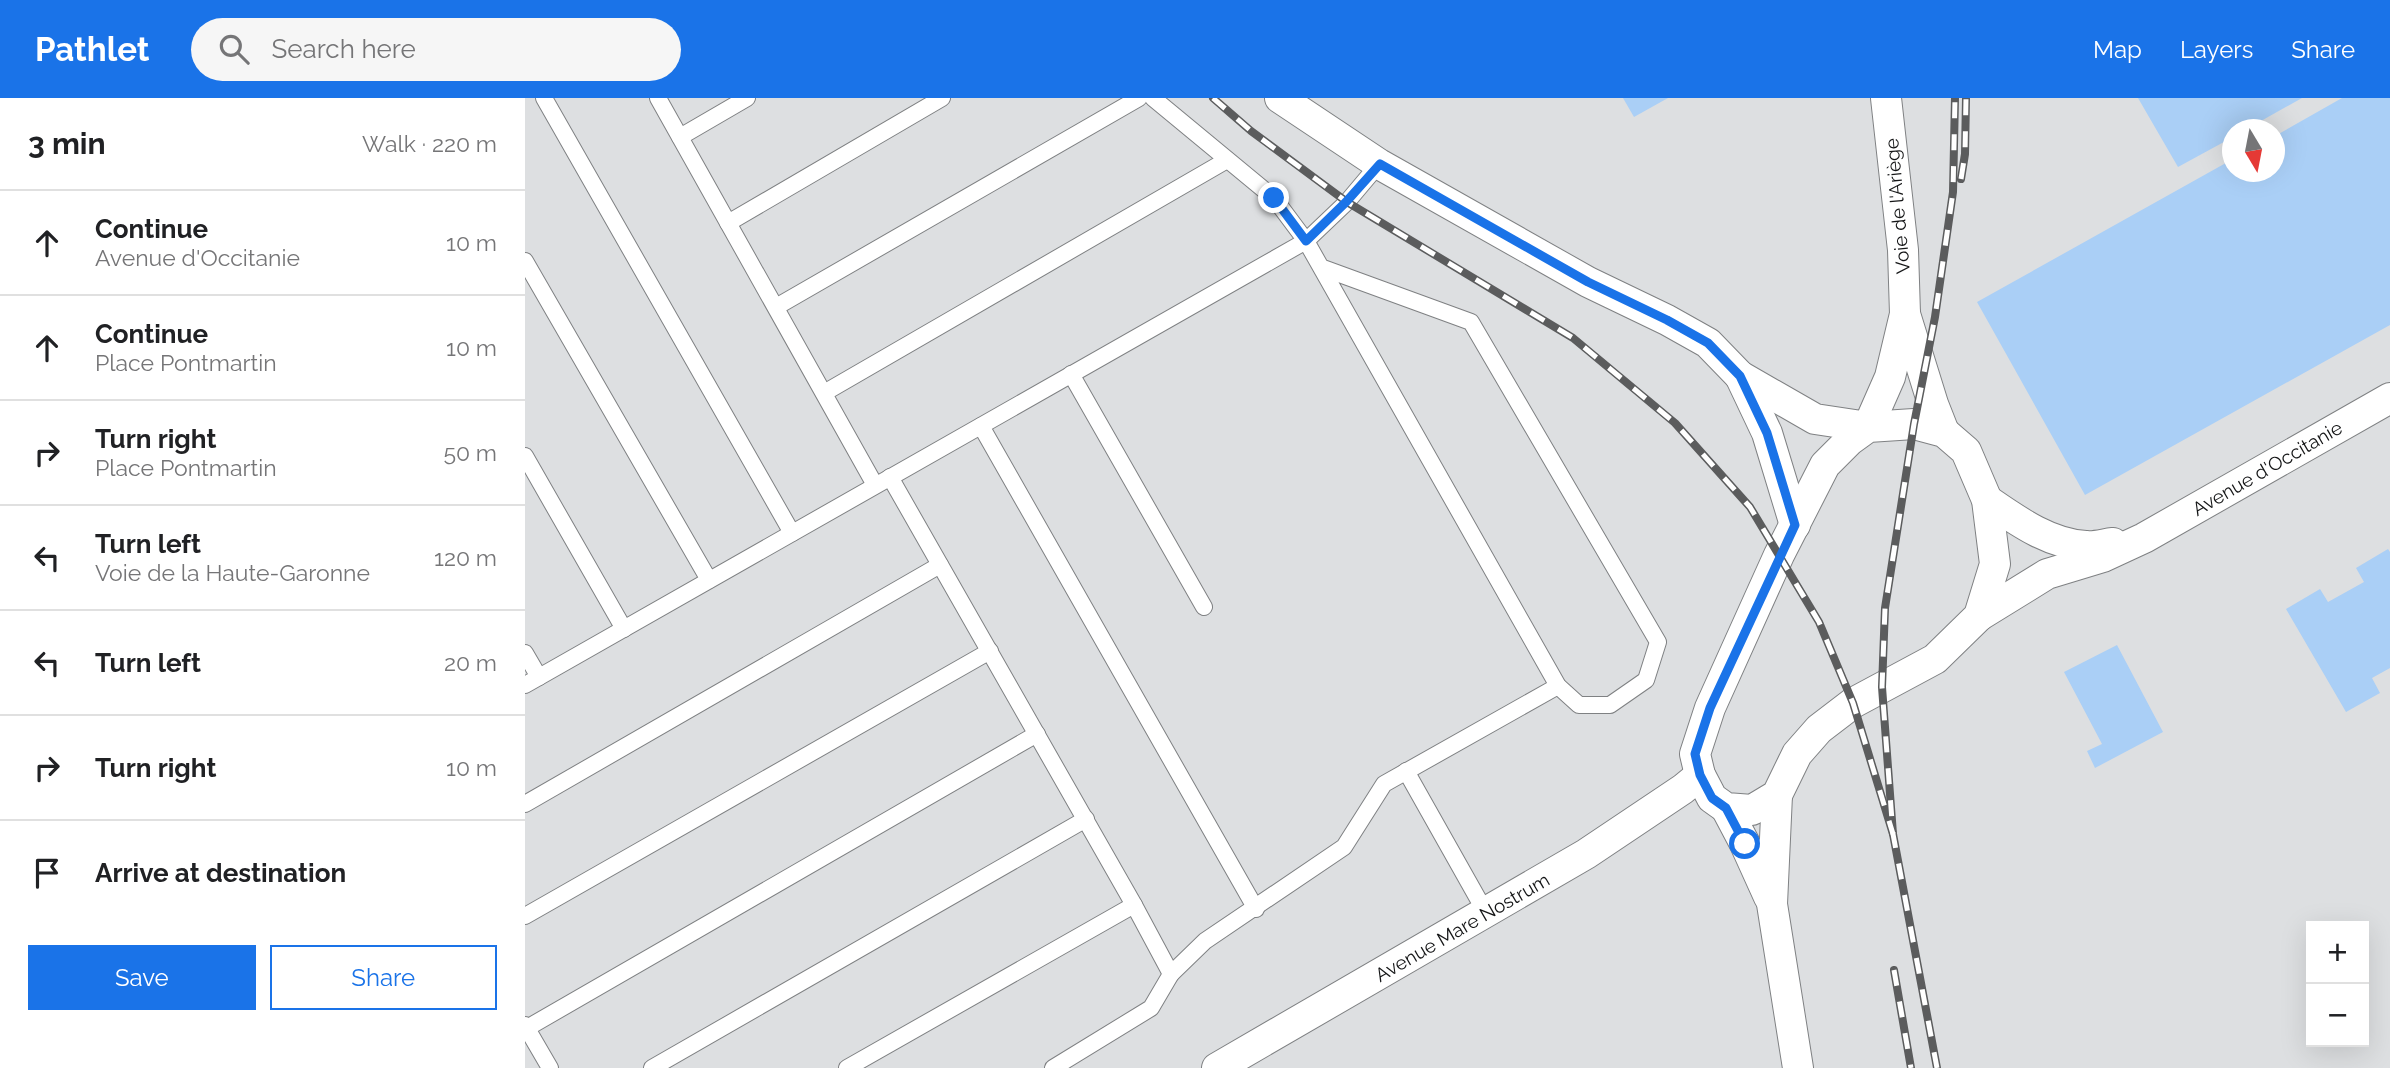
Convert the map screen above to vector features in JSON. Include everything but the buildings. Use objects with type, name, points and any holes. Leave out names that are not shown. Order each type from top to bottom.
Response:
[{"type":"street","points":[[1280,98],[1380,164],[1588,282],[1708,343],[1740,376],[1815,419],[1868,427],[1914,424],[1944,432],[1966,451],[1987,500],[1995,564],[1979,616]]},
{"type":"street","name":"Voie de l'Ariège","points":[[1868,427],[1890,377],[1905,314],[1903,250],[1886,98]]},
{"type":"street","name":"Voie de l'Ariège","points":[[1905,314],[1944,432]]},
{"type":"street","points":[[1740,376],[1767,433],[1795,525]]},
{"type":"street","name":"Avenue d'Occitanie","points":[[1777,794],[1797,754],[1819,729],[1853,704],[1935,659],[1979,616],[2047,574],[2103,557],[2144,538],[2390,398]]},
{"type":"street","points":[[1772,904],[1726,808],[1712,798],[1700,775],[1695,754],[1710,708],[1825,465],[1850,440],[1868,427]]},
{"type":"street","name":"Avenue d'Occitanie","points":[[1987,500],[2055,541],[2087,547],[2144,538]]},
{"type":"street","name":"Avenue Mare Nostrum","points":[[1217,1068],[1586,854],[1700,775]]},
{"type":"street","points":[[1726,808],[1752,810],[1777,794]]},
{"type":"street","points":[[1777,794],[1772,904],[1798,1068]]},
{"type":"lane","points":[[544,98],[792,533]]},
{"type":"lane","points":[[658,98],[824,393],[940,565],[1086,819],[1171,974]]},
{"type":"lane","points":[[680,137],[747,98]]},
{"type":"lane","points":[[727,223],[942,98]]},
{"type":"lane","points":[[776,307],[1139,98]]},
{"type":"lane","points":[[1153,98],[1274,198],[1306,241],[1558,686],[1579,705],[1610,705],[1646,680],[1658,642],[1471,322],[1322,268]]},
{"type":"lane","points":[[824,393],[1227,160]]},
{"type":"lane","points":[[525,653],[532,681],[1306,241],[1339,211],[1380,164]]},
{"type":"lane","points":[[525,261],[709,580]]},
{"type":"lane","points":[[1071,374],[1204,607]]},
{"type":"lane","points":[[981,426],[1256,909]]},
{"type":"lane","points":[[525,456],[624,629]]},
{"type":"lane","points":[[525,804],[940,565]]},
{"type":"lane","points":[[525,916],[990,652]]},
{"type":"lane","points":[[1053,1068],[1151,1008],[1171,974],[1205,942],[1345,847],[1384,784],[1558,686]]},
{"type":"lane","points":[[550,1068],[526,1026],[1037,734]]},
{"type":"lane","points":[[1406,771],[1486,913]]},
{"type":"lane","points":[[652,1068],[1086,819]]},
{"type":"lane","points":[[847,1068],[1134,905]]},
{"type":"railway","points":[[1213,98],[1251,131],[1347,202],[1573,338],[1675,423],[1750,507],[1819,622],[1853,703],[1893,834]]},
{"type":"railway","points":[[1937,1068],[1893,834],[1882,687],[1885,608],[1914,424],[1935,317],[1953,192],[1955,98]]},
{"type":"railway","points":[[1961,179],[1965,154],[1966,98]]},
{"type":"railway","points":[[1894,970],[1911,1068]]},
{"type":"route","points":[[1274,198],[1306,241],[1380,164],[1588,282],[1708,343],[1740,376],[1767,433],[1795,525],[1710,708],[1695,754],[1700,775],[1712,798],[1726,808],[1745,844]]}]
